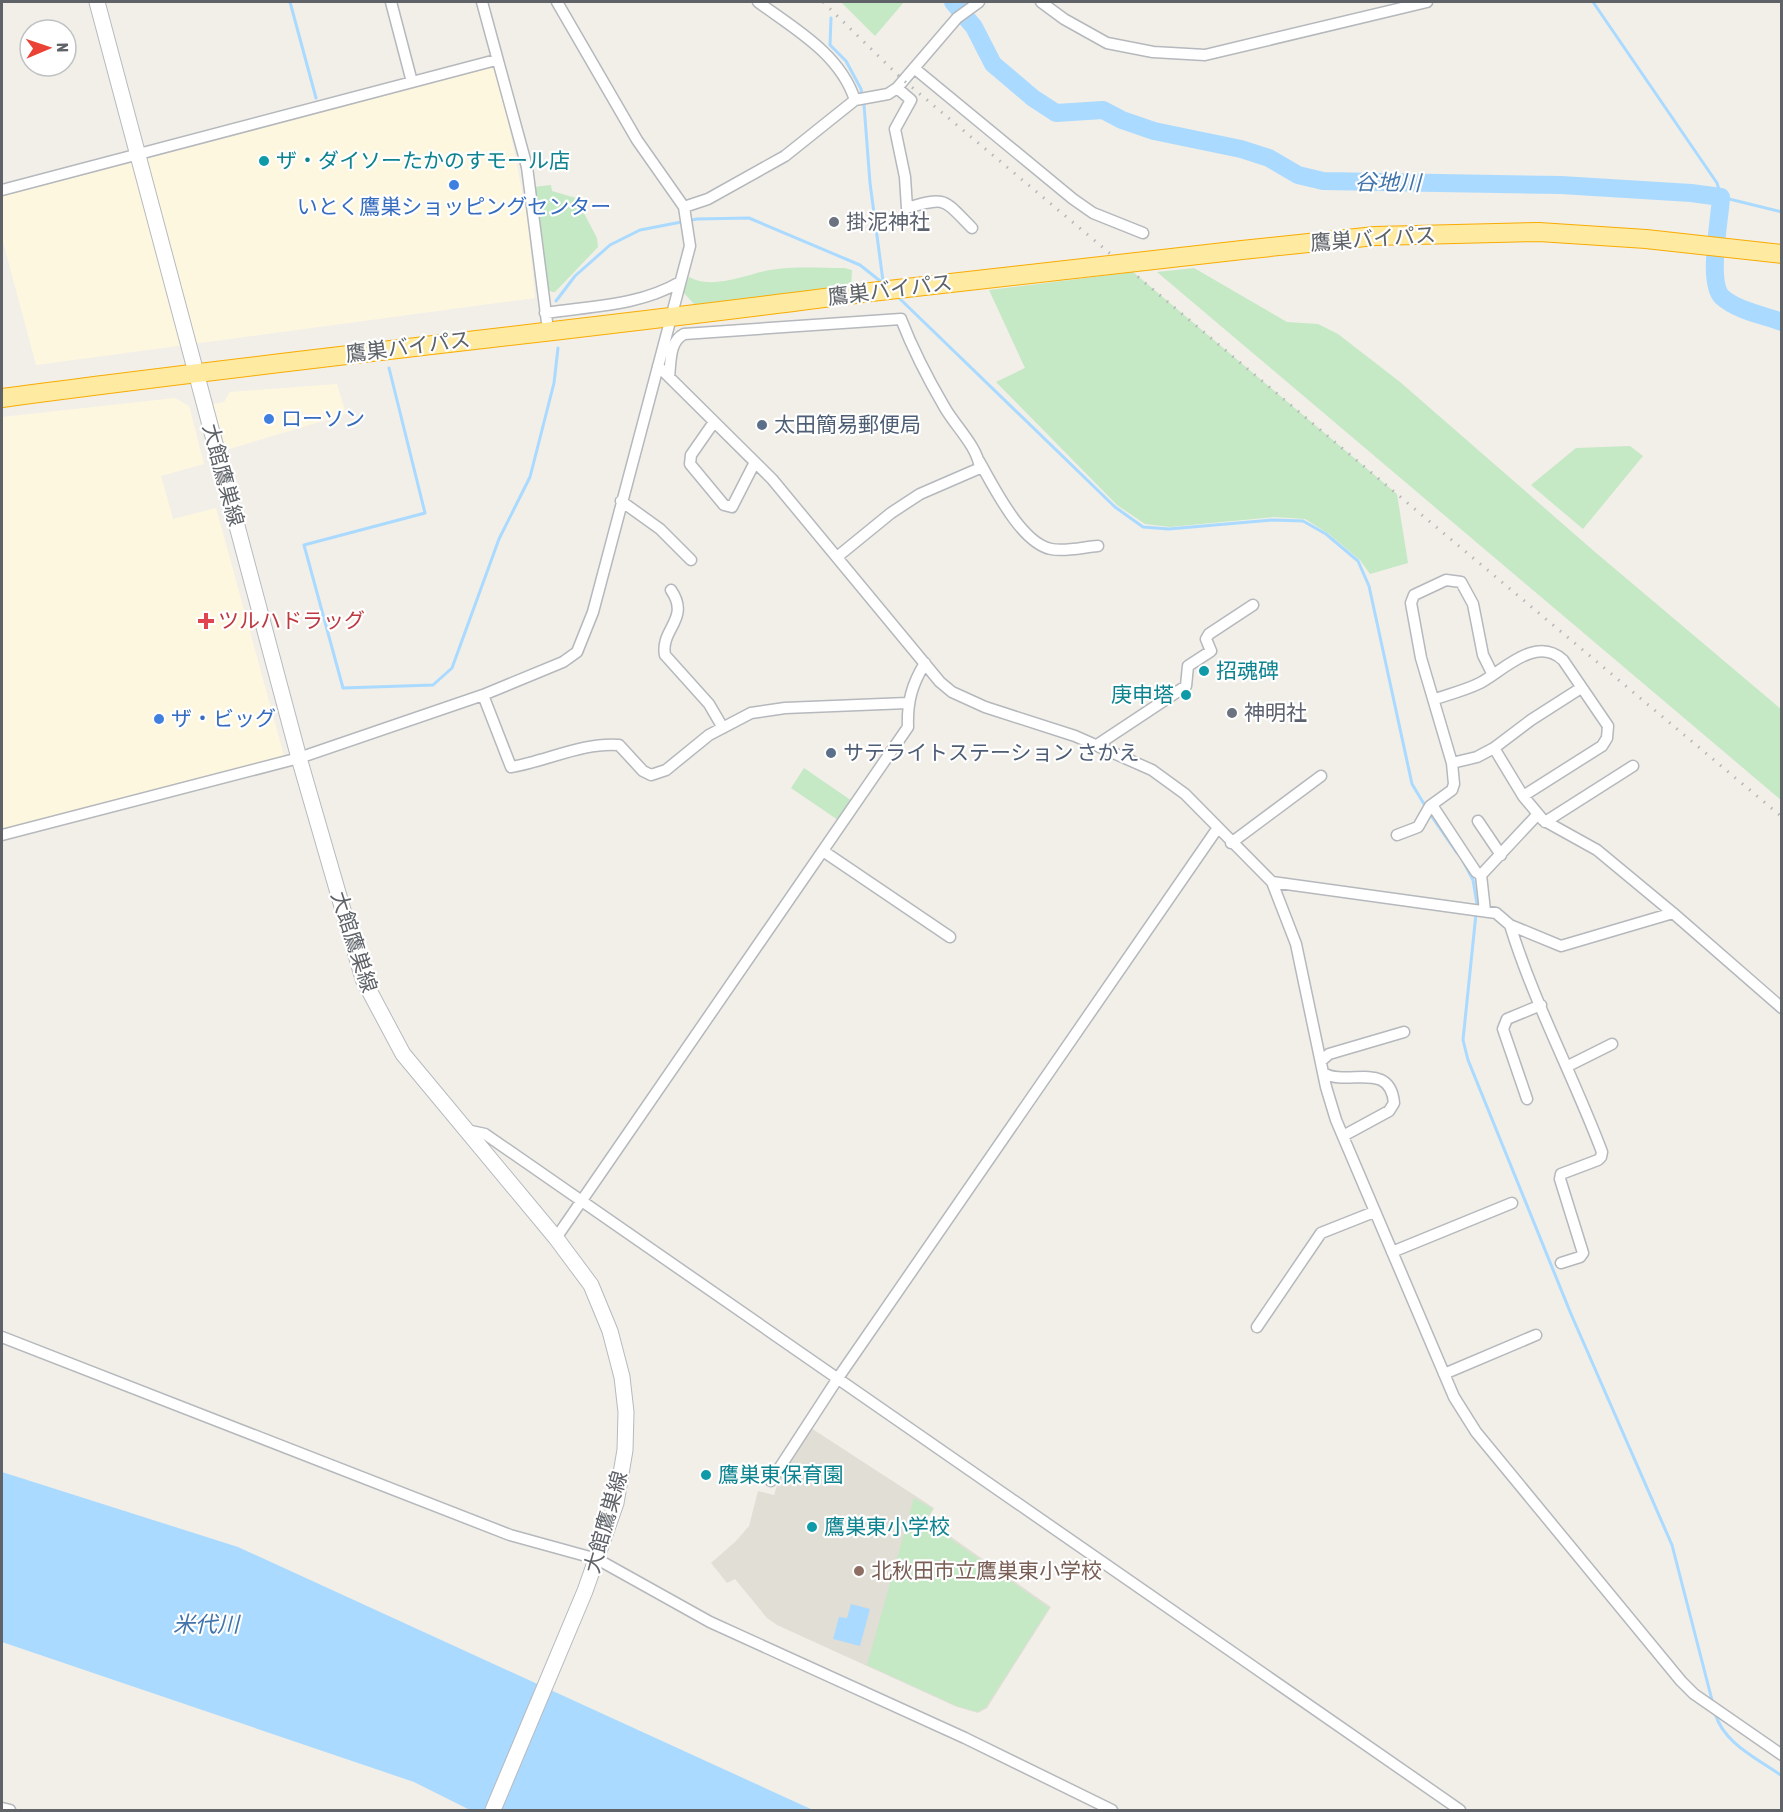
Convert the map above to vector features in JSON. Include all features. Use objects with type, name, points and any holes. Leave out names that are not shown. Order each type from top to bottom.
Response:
[{"type":"highway","name":"鷹巣バイパス","points":[[2,398],[547,322],[670,318],[871,292],[1375,236],[1539,232],[1646,239],[1782,254]]},
{"type":"main road","name":"大館鷹巣線","points":[[97,2],[299,758],[363,979],[403,1054],[463,1129],[556,1238],[591,1285],[610,1331],[622,1377],[626,1412],[625,1450],[616,1503],[585,1591],[493,1810]]},
{"type":"street","points":[[391,2],[412,82]]},
{"type":"street","points":[[482,2],[527,167],[547,322],[659,294],[680,282]]},
{"type":"street","points":[[2,836],[299,758],[344,744],[483,695],[563,662],[577,652],[593,612],[690,246],[684,207],[637,140],[557,2]]},
{"type":"street","points":[[758,2],[836,64],[849,82],[856,99]]},
{"type":"street","points":[[684,207],[708,199],[785,156],[856,99],[888,94],[897,88],[957,18],[979,2]]},
{"type":"street","points":[[1041,2],[1064,19],[1107,43],[1153,52],[1205,55],[1427,2]]},
{"type":"street","points":[[2,190],[496,60]]},
{"type":"street","points":[[914,68],[1073,199],[1094,213],[1143,233]]},
{"type":"street","points":[[897,88],[911,100],[895,129],[905,177],[906,208],[936,199],[945,201],[972,228]]},
{"type":"street","points":[[669,377],[672,348],[677,337],[684,334],[901,320],[917,359],[1022,530],[1041,545],[1053,550],[1098,546]]},
{"type":"street","points":[[658,366],[755,462],[940,682],[967,699],[1097,745],[1152,770],[1185,794],[1217,829],[1272,882],[1296,944],[1323,1073],[1343,1136],[1454,1397],[1476,1432],[1681,1681],[1709,1704],[1782,1755]]},
{"type":"street","points":[[714,422],[692,455],[690,464],[724,505],[732,507],[755,462]]},
{"type":"street","points":[[837,557],[891,513],[920,494],[980,468],[979,461]]},
{"type":"street","points":[[621,501],[660,529],[691,560]]},
{"type":"street","points":[[1397,835],[1418,827],[1429,808],[1452,790],[1454,784],[1452,763],[1435,699],[1421,658],[1411,603],[1414,595],[1446,580],[1461,582],[1468,591],[1483,655],[1492,674]]},
{"type":"street","points":[[671,590],[679,606],[677,619],[664,649],[665,655],[710,704],[723,728]]},
{"type":"street","points":[[1097,745],[1186,686],[1188,666],[1211,651],[1206,639],[1209,634],[1253,605]]},
{"type":"street","points":[[1435,699],[1468,688],[1533,652],[1545,650],[1555,652],[1563,660],[1608,726],[1607,738],[1602,746],[1523,796]]},
{"type":"street","points":[[556,1238],[908,727],[907,703],[915,679],[925,663]]},
{"type":"street","points":[[1452,763],[1477,758],[1581,688]]},
{"type":"street","points":[[483,695],[511,767],[543,761],[598,743],[619,745],[643,771],[651,775],[666,770],[709,735],[751,713],[785,708],[907,703]]},
{"type":"street","points":[[1494,748],[1523,796],[1541,818],[1597,850],[1782,1008]]},
{"type":"street","points":[[1478,911],[1482,875],[1501,855],[1541,818],[1633,766]]},
{"type":"street","points":[[1231,843],[1321,776]]},
{"type":"street","points":[[1429,808],[1476,872],[1482,875]]},
{"type":"street","points":[[1478,821],[1501,855]]},
{"type":"street","points":[[771,1481],[838,1378],[1217,829]]},
{"type":"street","points":[[823,851],[950,937]]},
{"type":"street","points":[[1272,882],[1496,913],[1510,925],[1561,946],[1673,913]]},
{"type":"street","points":[[1510,925],[1522,963],[1568,1066],[1602,1152],[1598,1160],[1561,1174],[1560,1179],[1583,1253],[1580,1257],[1562,1263]]},
{"type":"street","points":[[1527,1099],[1503,1029],[1507,1019],[1541,1005]]},
{"type":"street","points":[[1321,1061],[1329,1054],[1404,1032]]},
{"type":"street","points":[[1568,1066],[1612,1044]]},
{"type":"street","points":[[1323,1073],[1341,1078],[1376,1078],[1388,1084],[1393,1091],[1394,1103],[1389,1111],[1343,1136]]},
{"type":"street","points":[[463,1129],[485,1134],[1460,1810]]},
{"type":"street","points":[[1392,1252],[1512,1203]]},
{"type":"street","points":[[1257,1327],[1321,1233],[1374,1212]]},
{"type":"street","points":[[1444,1374],[1536,1335]]},
{"type":"street","points":[[2,1337],[510,1535],[597,1559],[710,1622],[985,1748],[1112,1810]]},
{"type":"street","points":[[2,1808],[10,1810]]},
{"type":"shaded area","points":[[496,60],[528,221],[535,298],[36,365],[2,238],[2,190]]},
{"type":"shaded area","points":[[337,384],[346,414],[226,450],[213,404],[224,402],[230,392]]},
{"type":"shaded area","points":[[175,398],[189,406],[204,464],[161,476],[173,519],[216,508],[284,756],[2,830],[2,417]]},
{"type":"shaded area","name":"北秋田市立鷹巣東小学校","points":[[811,1428],[934,1508],[927,1520],[1051,1607],[987,1708],[978,1713],[957,1707],[777,1625],[767,1618],[735,1579],[727,1583],[711,1563],[749,1526],[758,1491],[774,1495],[779,1479]]},
{"type":"green space","points":[[841,2],[904,2],[875,36]]},
{"type":"green space","points":[[551,185],[552,191],[576,198],[597,238],[598,247],[555,292],[545,287],[534,187]]},
{"type":"green space","points":[[844,268],[852,270],[851,287],[695,305],[683,292],[689,277],[698,281],[718,282],[779,269]]},
{"type":"green space","points":[[1194,268],[1287,322],[1318,324],[1338,334],[1400,382],[1595,552],[1781,709],[1781,800],[1157,272]]},
{"type":"green space","points":[[1133,272],[1397,494],[1408,563],[1370,574],[1360,560],[1329,534],[1305,519],[1274,517],[1170,527],[1145,524],[1117,505],[996,382],[1025,368],[989,290]]},
{"type":"green space","points":[[1630,446],[1643,456],[1583,529],[1531,485],[1576,448]]},
{"type":"green space","points":[[804,768],[852,801],[838,820],[791,788]]},
{"type":"green space","points":[[914,1498],[933,1509],[925,1521],[1049,1608],[986,1707],[978,1712],[957,1706],[867,1665]]},
{"type":"water","name":"米代川","points":[[2,1472],[238,1547],[813,1810],[470,1810],[414,1782],[2,1642]]},
{"type":"water","points":[[851,1604],[870,1609],[860,1646],[833,1639],[839,1617],[847,1618]]},
{"type":"waterway","points":[[290,2],[316,98]]},
{"type":"waterway","name":"谷地川","points":[[953,2],[974,27],[993,64],[1033,98],[1056,113],[1103,110],[1122,120],[1154,131],[1241,149],[1269,158],[1298,175],[1323,181],[1561,185],[1721,197],[1715,250],[1715,278],[1718,289],[1722,297],[1735,306],[1782,322]]},
{"type":"waterway","points":[[1593,2],[1717,183],[1721,197],[1782,212]]},
{"type":"waterway","points":[[831,18],[830,45],[846,61],[861,89],[883,281]]},
{"type":"waterway","points":[[556,301],[575,276],[610,245],[640,230],[697,219],[749,218],[860,265],[884,284]]},
{"type":"waterway","points":[[897,296],[1115,507],[1143,527],[1169,529],[1273,520],[1303,521],[1326,534],[1358,561],[1369,586],[1412,784],[1427,809]]},
{"type":"waterway","points":[[389,368],[425,513],[304,545],[343,688],[433,685],[452,668],[499,539],[530,477],[554,383],[558,348]]},
{"type":"waterway","points":[[1430,814],[1457,853]]},
{"type":"waterway","points":[[1463,861],[1473,880],[1477,904],[1463,1040],[1468,1060],[1571,1314],[1672,1545],[1713,1704]]},
{"type":"waterway","points":[[1715,1713],[1719,1724],[1733,1742],[1782,1776]]},
{"type":"railway","points":[[823,2],[902,79],[1782,817]]},
{"type":"place","name":"ザ・ダイソーたかのすモール店","points":[[264,161]]},
{"type":"place","name":"いとく鷹巣ショッピングセンター","points":[[454,185]]},
{"type":"place","name":"掛泥神社","points":[[834,222]]},
{"type":"place","name":"ローソン","points":[[269,419]]},
{"type":"place","name":"太田簡易郵便局","points":[[762,425]]},
{"type":"place","name":"ツルハドラッグ","points":[[206,621]]},
{"type":"place","name":"招魂碑","points":[[1204,671]]},
{"type":"place","name":"庚申塔","points":[[1186,695]]},
{"type":"place","name":"神明社","points":[[1232,713]]},
{"type":"place","name":"ザ・ビッグ","points":[[159,719]]},
{"type":"place","name":"サテライトステーション さかえ","points":[[831,753]]},
{"type":"place","name":"鷹巣東保育園","points":[[706,1475]]},
{"type":"place","name":"鷹巣東小学校","points":[[812,1527]]},
{"type":"place","name":"北秋田市立鷹巣東小学校","points":[[859,1571]]}]
